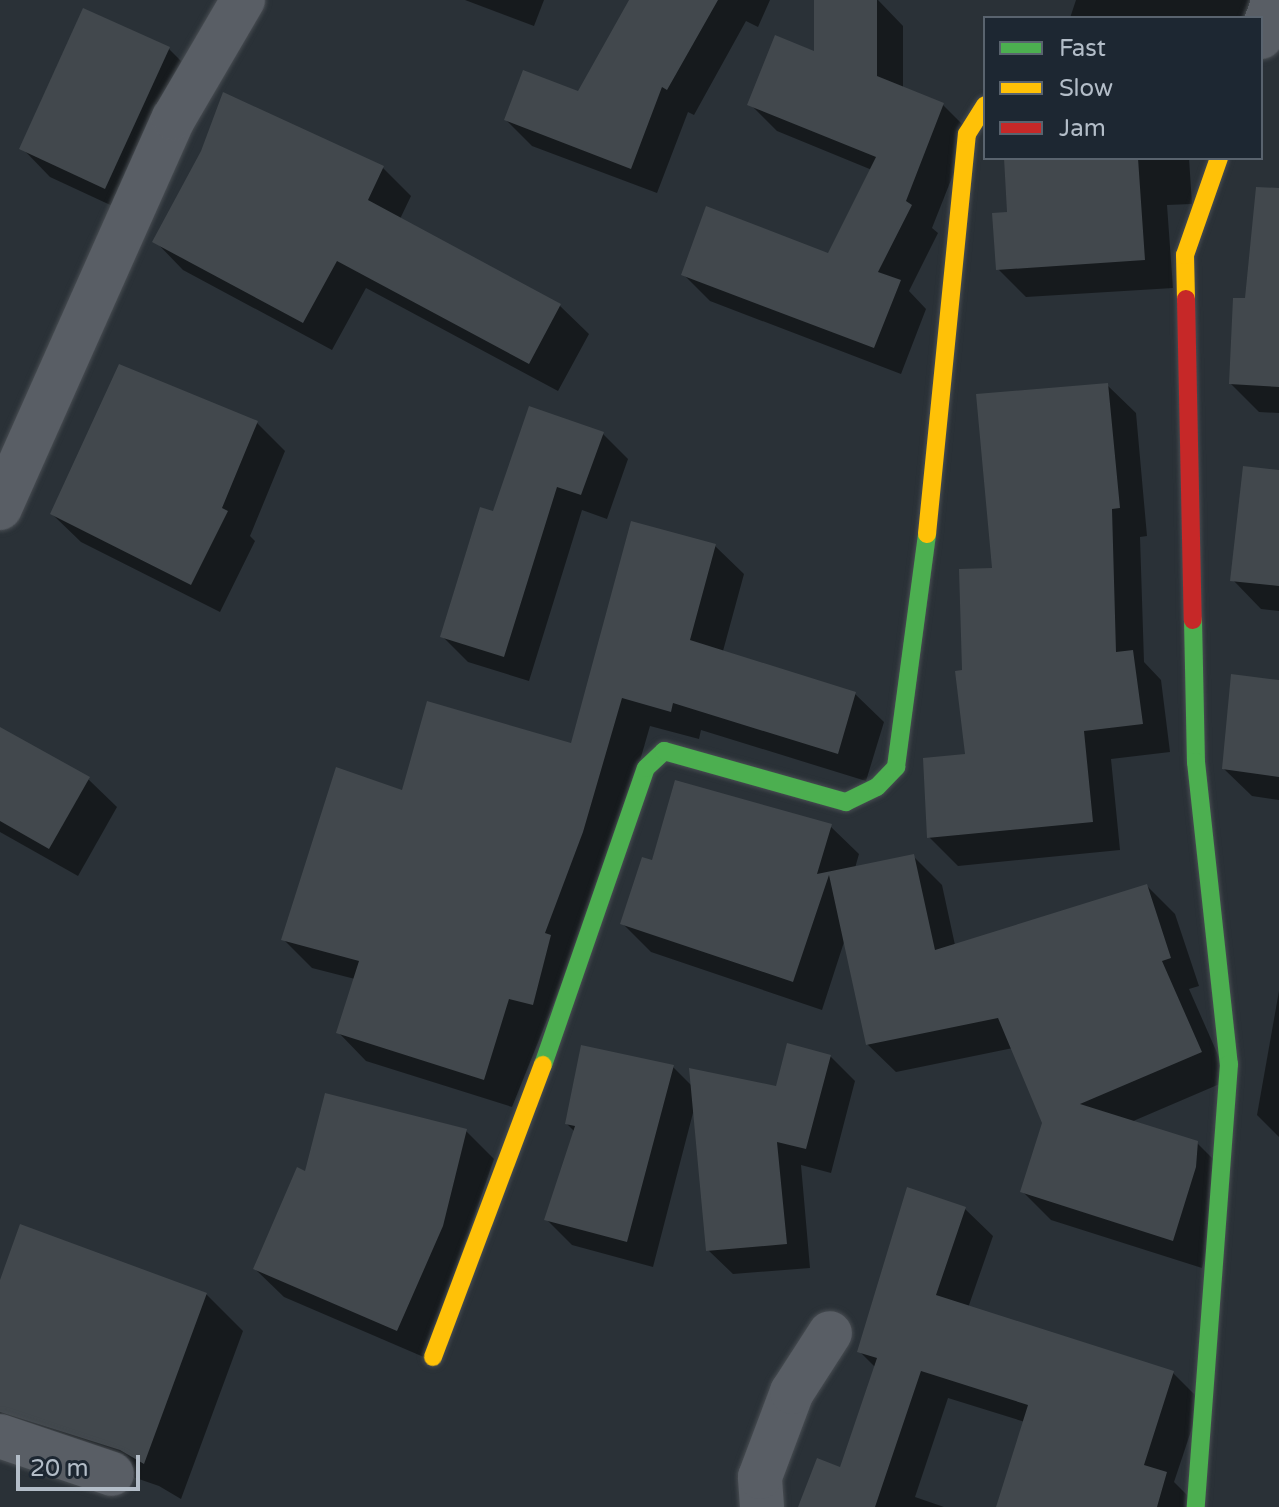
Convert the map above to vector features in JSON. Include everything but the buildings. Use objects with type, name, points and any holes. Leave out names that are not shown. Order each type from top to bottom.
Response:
[{"type":"street","points":[[0,508],[174,118],[243,0]]},
{"type":"street","points":[[1263,31],[1274,0]]},
{"type":"street","points":[[433,1357],[554,1036],[646,768],[664,751],[846,802],[877,787],[896,767],[922,584],[967,134],[983,108]]},
{"type":"street","points":[[1196,1507],[1229,1064],[1196,762],[1185,255],[1218,160]]},
{"type":"street","points":[[762,1507],[760,1477],[792,1392],[830,1333]]},
{"type":"street","points":[[0,1436],[112,1474]]},
{"type":"traffic: fast","points":[[543,1065],[646,768],[664,751],[846,802],[877,787],[896,767],[927,534]]},
{"type":"traffic: fast","points":[[1193,620],[1196,762],[1229,1064],[1196,1507]]},
{"type":"traffic: slow","points":[[927,534],[967,134],[983,108]]},
{"type":"traffic: slow","points":[[1186,299],[1185,255],[1218,160]]},
{"type":"traffic: slow","points":[[433,1357],[543,1065]]},
{"type":"traffic: jam","points":[[1186,299],[1193,620]]}]
